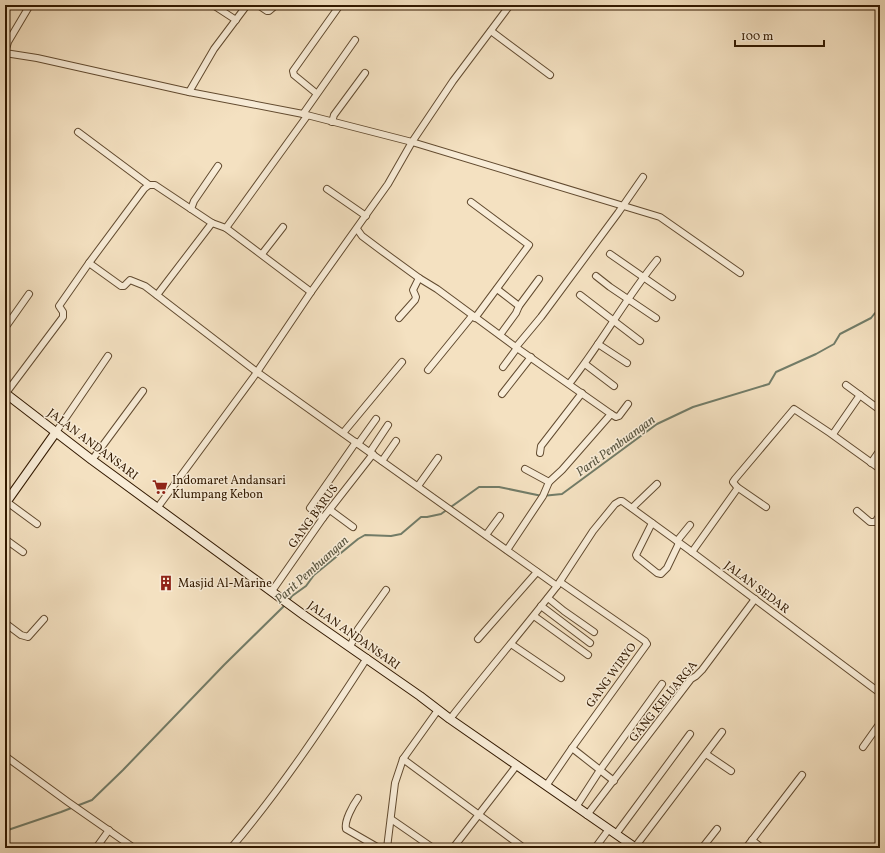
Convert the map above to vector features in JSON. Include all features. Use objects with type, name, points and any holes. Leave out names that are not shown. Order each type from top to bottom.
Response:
[{"type":"street","points":[[30,5],[8,42],[5,53],[37,58],[189,92],[305,115],[412,142],[620,210],[660,217],[740,273]]},
{"type":"street","points":[[213,5],[236,20]]},
{"type":"street","points":[[189,92],[214,49],[247,5]]},
{"type":"street","points":[[258,5],[267,11],[276,5]]},
{"type":"street","points":[[316,93],[294,76],[293,71],[340,5]]},
{"type":"street","points":[[158,507],[257,372],[311,292],[388,184],[412,142],[453,81],[510,5]]},
{"type":"street","points":[[491,31],[550,74]]},
{"type":"street","points":[[226,228],[305,115],[316,93],[354,40]]},
{"type":"street","points":[[332,122],[334,115],[365,73]]},
{"type":"street","points":[[78,132],[149,185],[155,185],[212,223],[226,228],[311,292]]},
{"type":"street","points":[[191,209],[218,166]]},
{"type":"street","points":[[503,367],[643,177]]},
{"type":"street","points":[[6,396],[63,316],[63,312],[59,306],[88,264],[144,189],[149,185]]},
{"type":"street","points":[[327,189],[366,216]]},
{"type":"street","points":[[428,370],[474,317],[529,245],[471,202]]},
{"type":"street","points":[[158,295],[212,223]]},
{"type":"street","points":[[262,254],[283,227]]},
{"type":"street","points":[[357,228],[362,236],[419,278],[437,289],[516,348],[611,414],[616,417],[619,416],[628,404]]},
{"type":"street","points":[[610,254],[672,297]]},
{"type":"street","points":[[569,384],[585,364],[613,321],[657,260]]},
{"type":"street","points":[[88,264],[121,286],[124,286],[130,280],[145,286],[257,372],[537,572],[559,584],[511,644],[482,677],[450,719]]},
{"type":"street","points":[[596,276],[628,300],[656,318]]},
{"type":"street","points":[[399,318],[415,300],[416,297],[413,290],[419,278]]},
{"type":"street","points":[[500,335],[538,279]]},
{"type":"street","points":[[497,288],[519,306]]},
{"type":"street","points":[[5,328],[29,294]]},
{"type":"street","points":[[580,295],[640,341]]},
{"type":"street","points":[[598,344],[627,363]]},
{"type":"street","points":[[37,524],[6,503],[108,356]]},
{"type":"street","points":[[502,394],[530,357]]},
{"type":"street","points":[[343,433],[402,362]]},
{"type":"street","points":[[585,364],[614,386]]},
{"type":"street","points":[[846,385],[880,410]]},
{"type":"street","points":[[92,460],[143,391]]},
{"type":"street","points":[[540,453],[541,446],[582,393]]},
{"type":"street","points":[[833,434],[860,395]]},
{"type":"street","name":"JALAN ANDANSARI","points":[[6,396],[290,605],[587,815],[613,831],[635,848]]},
{"type":"street","points":[[766,507],[733,482],[794,409],[833,434],[880,469]]},
{"type":"street","points":[[507,550],[543,496],[545,488],[549,482],[562,470],[611,414]]},
{"type":"street","points":[[323,518],[310,508],[376,419]]},
{"type":"street","name":"GANG BARUS","points":[[272,591],[371,453],[388,425]]},
{"type":"street","points":[[382,461],[396,441]]},
{"type":"street","points":[[871,463],[880,450]]},
{"type":"street","points":[[418,486],[438,458]]},
{"type":"street","points":[[525,469],[549,482]]},
{"type":"street","points":[[632,508],[657,484]]},
{"type":"street","points":[[692,552],[738,487]]},
{"type":"street","name":"JALAN SEDAR","points":[[559,584],[593,531],[620,501],[632,508],[692,552],[880,693]]},
{"type":"street","points":[[330,510],[353,527]]},
{"type":"street","points":[[857,511],[870,522],[875,522],[880,515]]},
{"type":"street","points":[[486,535],[500,516]]},
{"type":"street","points":[[652,523],[636,554],[637,557],[659,574],[667,568],[678,542],[690,525]]},
{"type":"street","points":[[5,539],[23,552]]},
{"type":"street","points":[[478,639],[537,572]]},
{"type":"street","name":"GANG WIRYO","points":[[546,786],[647,644],[645,641],[559,584]]},
{"type":"street","points":[[350,647],[358,629],[386,590]]},
{"type":"street","points":[[548,598],[594,632]]},
{"type":"street","name":"GANG KELUARGA","points":[[587,815],[691,679],[702,670],[755,599]]},
{"type":"street","points":[[541,606],[590,643]]},
{"type":"street","points":[[534,616],[588,655]]},
{"type":"street","points":[[6,625],[21,635],[28,637],[44,619]]},
{"type":"street","points":[[511,644],[561,678]]},
{"type":"street","points":[[231,848],[249,826],[330,715],[367,658]]},
{"type":"street","points":[[576,807],[600,770],[662,684]]},
{"type":"street","points":[[387,848],[396,783],[403,760],[438,710]]},
{"type":"street","points":[[863,747],[880,723]]},
{"type":"street","points":[[635,848],[722,732]]},
{"type":"street","points":[[595,848],[613,831],[690,734]]},
{"type":"street","points":[[572,748],[614,781]]},
{"type":"street","points":[[706,754],[731,772]]},
{"type":"street","points":[[5,756],[80,811],[134,848]]},
{"type":"street","points":[[403,760],[478,813],[524,848]]},
{"type":"street","points":[[453,848],[478,813],[516,765]]},
{"type":"street","points":[[746,848],[802,775]]},
{"type":"street","points":[[358,798],[352,808],[345,826],[346,829],[379,848]]},
{"type":"street","points":[[391,818],[433,848]]},
{"type":"street","points":[[702,848],[717,829]]},
{"type":"street","points":[[96,848],[109,830]]},
{"type":"street","points":[[752,840],[762,848]]},
{"type":"waterway","name":"Parit Pembuangan","points":[[288,602],[292,596],[306,586],[314,575],[365,535],[391,536],[401,534],[421,517],[441,514],[479,487],[499,487],[542,496],[562,494],[657,424],[693,407],[769,384],[776,372],[834,344],[840,334],[871,318],[875,313],[880,316]]},
{"type":"waterway","name":"Parit Pembuangan","points":[[5,831],[92,800],[285,605]]},
{"type":"place","name":"Indomaret Andansari Klumpang Kebon","points":[[160,487]]},
{"type":"place","name":"Masjid Al-Marine","points":[[166,583]]}]
